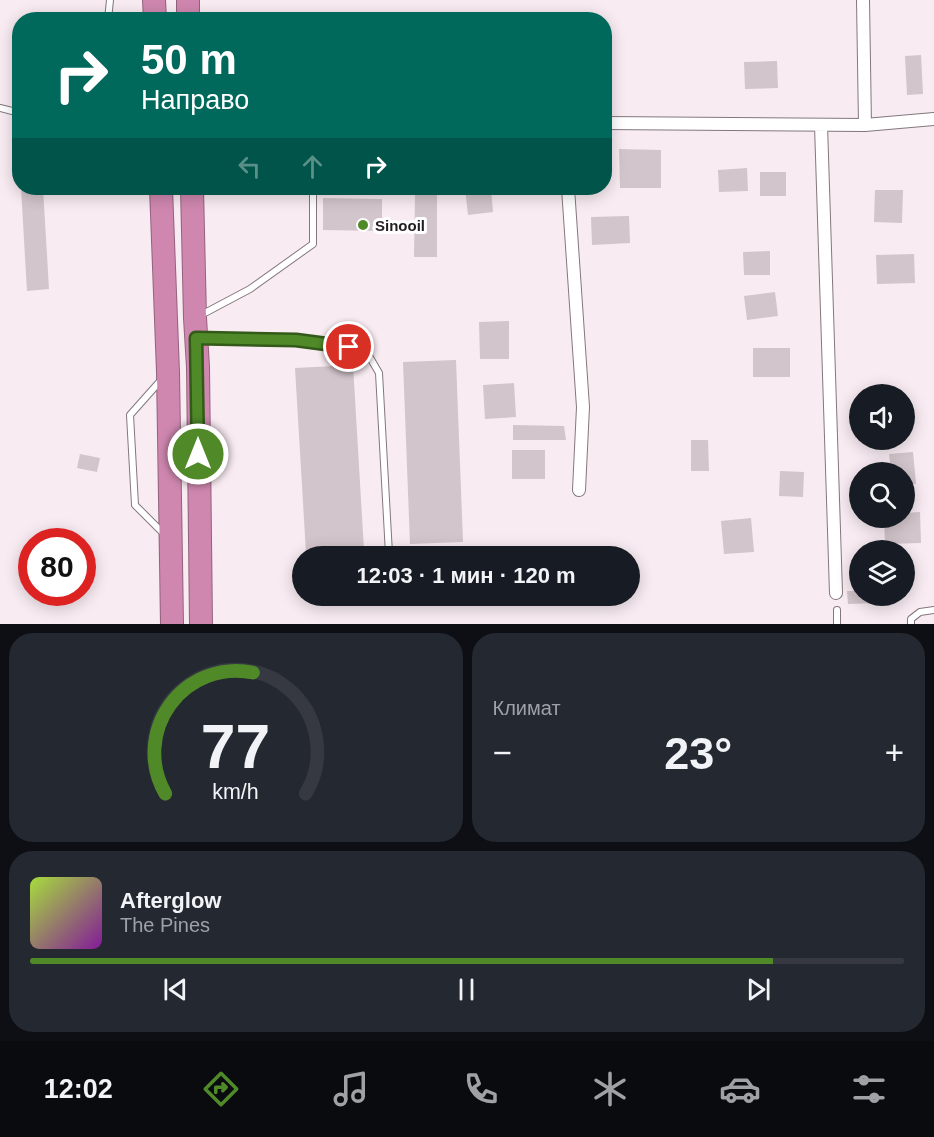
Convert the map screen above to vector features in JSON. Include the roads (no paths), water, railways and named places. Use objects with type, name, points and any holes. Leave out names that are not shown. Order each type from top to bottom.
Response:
[{"type":"highway","points":[[161,195],[168,372],[172,624]]},
{"type":"highway","points":[[192,195],[201,624]]},
{"type":"street","points":[[863,0],[865,125]]},
{"type":"street","points":[[612,123],[865,125],[934,119]]},
{"type":"street","points":[[821,125],[836,593]]},
{"type":"street","points":[[568,195],[583,407],[579,490]]},
{"type":"lane","points":[[195,328],[313,243],[313,195]]},
{"type":"lane","points":[[195,328],[365,349],[379,373],[389,546]]},
{"type":"lane","points":[[168,372],[130,415],[135,506],[171,542]]},
{"type":"lane","points":[[837,610],[837,624]]},
{"type":"lane","points":[[911,624],[911,619],[920,612],[934,610]]},
{"type":"place","name":"Sinooil","points":[[363,225]]}]
